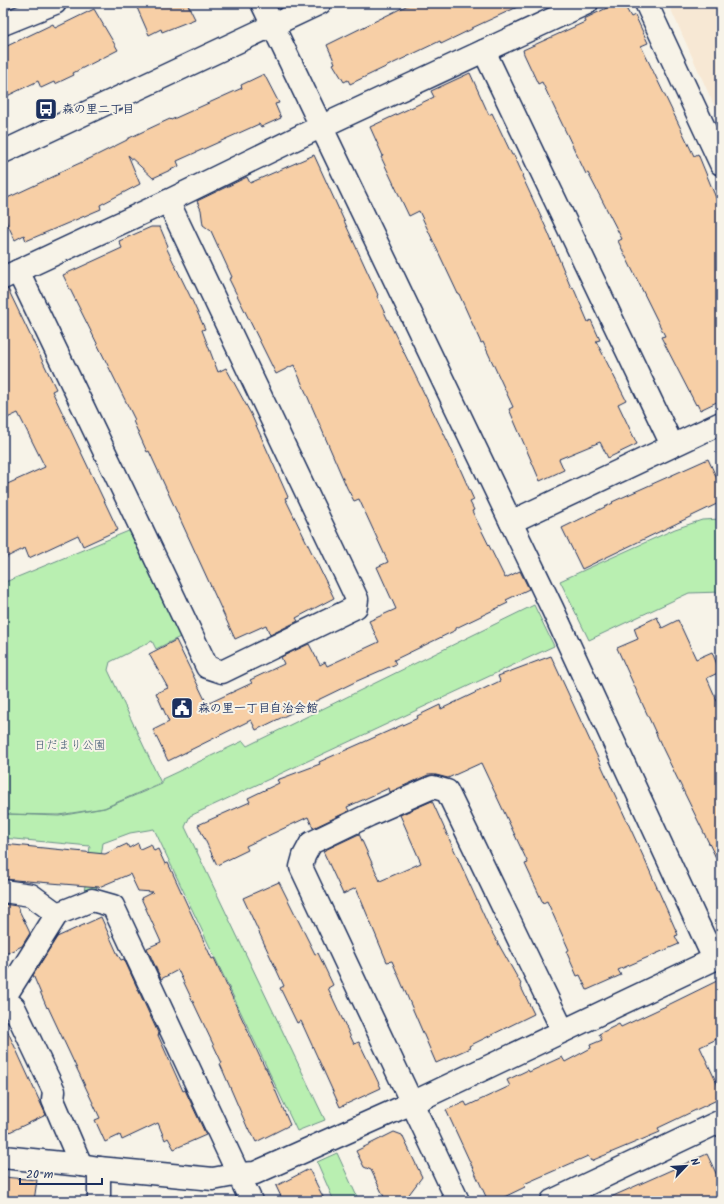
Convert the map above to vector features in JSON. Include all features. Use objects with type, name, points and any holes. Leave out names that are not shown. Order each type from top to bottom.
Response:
[{"type":"street","points":[[3,24],[54,3]]},
{"type":"street","points":[[3,1157],[213,1179],[239,1174],[255,1173],[412,1103],[717,957],[553,610],[262,3]]},
{"type":"street","points":[[3,152],[320,3]]},
{"type":"street","points":[[168,201],[357,599],[356,607],[222,672],[207,668],[140,525],[11,275],[321,127],[587,3]]},
{"type":"street","points":[[646,3],[721,164]]},
{"type":"street","points":[[484,51],[672,445]]},
{"type":"street","points":[[511,522],[721,422]]},
{"type":"street","points":[[458,1201],[301,867],[304,856],[311,843],[433,786],[447,791],[562,1031]]},
{"type":"street","points":[[3,891],[32,895],[57,914]]},
{"type":"street","points":[[99,1201],[90,1167],[53,1100],[54,1091],[14,1007],[4,1000],[57,914],[92,900],[113,906],[251,1201]]},
{"type":"street","points":[[552,1201],[721,1121]]},
{"type":"shaded area","points":[[668,3],[721,3],[721,121]]},
{"type":"green space","points":[[721,519],[721,592],[689,593],[589,640],[560,581],[675,529],[702,520]]},
{"type":"green space","name":"日だまり公園","points":[[131,530],[180,637],[156,649],[152,641],[110,662],[108,670],[161,783],[104,808],[59,815],[7,814],[59,816],[105,808],[162,784],[162,779],[243,741],[247,746],[534,605],[554,646],[190,816],[185,827],[325,1120],[297,1131],[154,829],[130,833],[103,843],[96,890],[89,893],[84,893],[90,846],[3,838],[3,583]]},
{"type":"green space","points":[[337,1153],[359,1201],[334,1201],[317,1162]]},
{"type":"building","points":[[135,3],[187,3],[195,19],[162,32],[161,29],[149,35]]},
{"type":"building","points":[[412,3],[526,3],[441,44],[440,41],[350,84],[348,80],[344,82],[333,64],[335,63],[327,45]]},
{"type":"building","points":[[617,3],[623,3],[631,17],[635,15],[648,43],[641,46],[694,156],[698,154],[721,210],[721,400],[700,410],[661,337],[665,336],[618,241],[622,239],[588,173],[586,174],[542,82],[538,84],[523,50],[585,22],[584,19]]},
{"type":"building","points":[[94,9],[118,50],[55,84],[54,82],[41,88],[38,81],[3,98],[3,48],[53,24],[55,28]]},
{"type":"building","points":[[470,73],[489,115],[492,113],[512,155],[514,155],[571,288],[573,287],[588,322],[591,320],[600,340],[596,341],[626,400],[618,404],[637,444],[608,458],[600,442],[559,459],[564,470],[540,481],[509,409],[513,407],[483,342],[481,343],[419,211],[409,216],[381,157],[383,156],[370,127],[434,97],[431,91]]},
{"type":"building","points":[[264,74],[279,103],[275,104],[281,118],[261,127],[259,124],[177,161],[179,166],[153,178],[128,155],[140,184],[100,205],[101,209],[26,241],[24,235],[15,240],[3,215],[3,200],[159,124],[242,88],[241,85]]},
{"type":"building","points":[[314,155],[378,295],[377,296],[386,316],[449,444],[474,500],[470,502],[474,510],[472,511],[505,578],[520,571],[529,589],[506,600],[508,603],[394,660],[396,664],[357,681],[256,730],[251,720],[168,761],[153,730],[169,722],[156,693],[168,688],[149,654],[176,640],[207,704],[252,683],[250,680],[284,664],[281,657],[309,644],[320,665],[325,662],[327,666],[379,642],[369,621],[396,609],[377,567],[388,562],[359,499],[354,501],[347,488],[294,365],[276,374],[229,279],[232,277],[211,231],[203,225],[201,210],[197,201],[247,177],[250,183]]},
{"type":"building","points":[[151,227],[160,227],[168,246],[166,247],[205,329],[202,330],[218,372],[226,368],[251,414],[288,497],[285,498],[334,598],[296,618],[298,621],[270,635],[266,625],[235,639],[149,451],[147,452],[133,421],[135,420],[63,275],[122,248],[119,241]]},
{"type":"building","points":[[8,289],[56,389],[52,391],[118,530],[83,546],[78,535],[29,558],[25,548],[3,559],[3,486],[45,467],[18,413],[3,420],[3,290]]},
{"type":"building","points":[[708,459],[721,487],[721,502],[582,569],[562,528],[613,503],[612,502]]},
{"type":"building","points":[[657,617],[662,628],[678,620],[696,659],[712,652],[720,672],[707,678],[721,710],[721,868],[663,749],[617,648],[638,639],[634,628]]},
{"type":"building","points":[[551,656],[644,858],[678,935],[675,936],[679,944],[618,970],[621,975],[587,990],[580,975],[577,976],[566,951],[569,950],[547,901],[543,903],[525,864],[528,863],[481,763],[448,778],[428,775],[390,792],[389,788],[347,807],[349,811],[313,828],[308,817],[246,846],[248,850],[217,865],[198,825],[250,802],[248,798],[279,783],[277,780],[320,764],[319,762],[418,718],[417,716],[440,705],[441,709],[500,681],[498,676]]},
{"type":"building","points":[[432,801],[490,929],[521,984],[520,985],[534,1014],[469,1046],[470,1048],[436,1063],[392,961],[387,962],[356,888],[343,894],[323,851],[359,834],[380,881],[421,863],[400,815]]},
{"type":"building","points":[[138,843],[140,849],[151,844],[154,851],[158,849],[165,864],[168,863],[212,959],[214,958],[266,1068],[290,1125],[256,1142],[249,1128],[248,1129],[220,1064],[222,1063],[178,970],[161,979],[147,948],[161,942],[141,898],[153,892],[138,891],[130,874],[99,887],[3,879],[3,844],[105,854],[127,844],[129,848]]},
{"type":"building","points":[[279,882],[315,954],[318,953],[333,985],[328,988],[354,1044],[359,1042],[381,1088],[340,1107],[301,1021],[297,1023],[280,988],[284,986],[243,898]]},
{"type":"building","points":[[3,904],[17,906],[30,933],[22,946],[3,955]]},
{"type":"building","points":[[101,917],[118,955],[121,960],[124,959],[183,1091],[185,1090],[206,1135],[174,1149],[168,1138],[165,1140],[158,1123],[122,1140],[120,1135],[105,1142],[95,1120],[100,1118],[48,1007],[47,1008],[33,975],[57,937]]},
{"type":"building","points":[[721,979],[721,1037],[700,1047],[721,1092],[721,1098],[658,1128],[660,1132],[591,1161],[588,1156],[524,1184],[525,1187],[496,1201],[488,1201],[446,1110],[465,1102],[467,1106],[510,1086],[507,1080],[528,1070],[529,1072],[562,1057],[565,1062],[591,1048],[590,1045],[602,1040],[599,1034],[619,1024],[621,1027]]},
{"type":"building","points":[[3,1021],[46,1115],[3,1135]]},
{"type":"building","points":[[394,1132],[402,1135],[422,1177],[404,1201],[386,1201],[371,1170],[364,1167],[356,1151]]},
{"type":"building","points":[[707,1154],[721,1184],[721,1201],[602,1201]]},
{"type":"building","points":[[309,1169],[325,1201],[283,1201],[276,1186]]},
{"type":"building","points":[[3,1177],[37,1180],[34,1201],[3,1201]]},
{"type":"place","name":"森の里二丁目","points":[[46,109]]},
{"type":"place","name":"森の里一丁目自治会館","points":[[182,708]]}]
